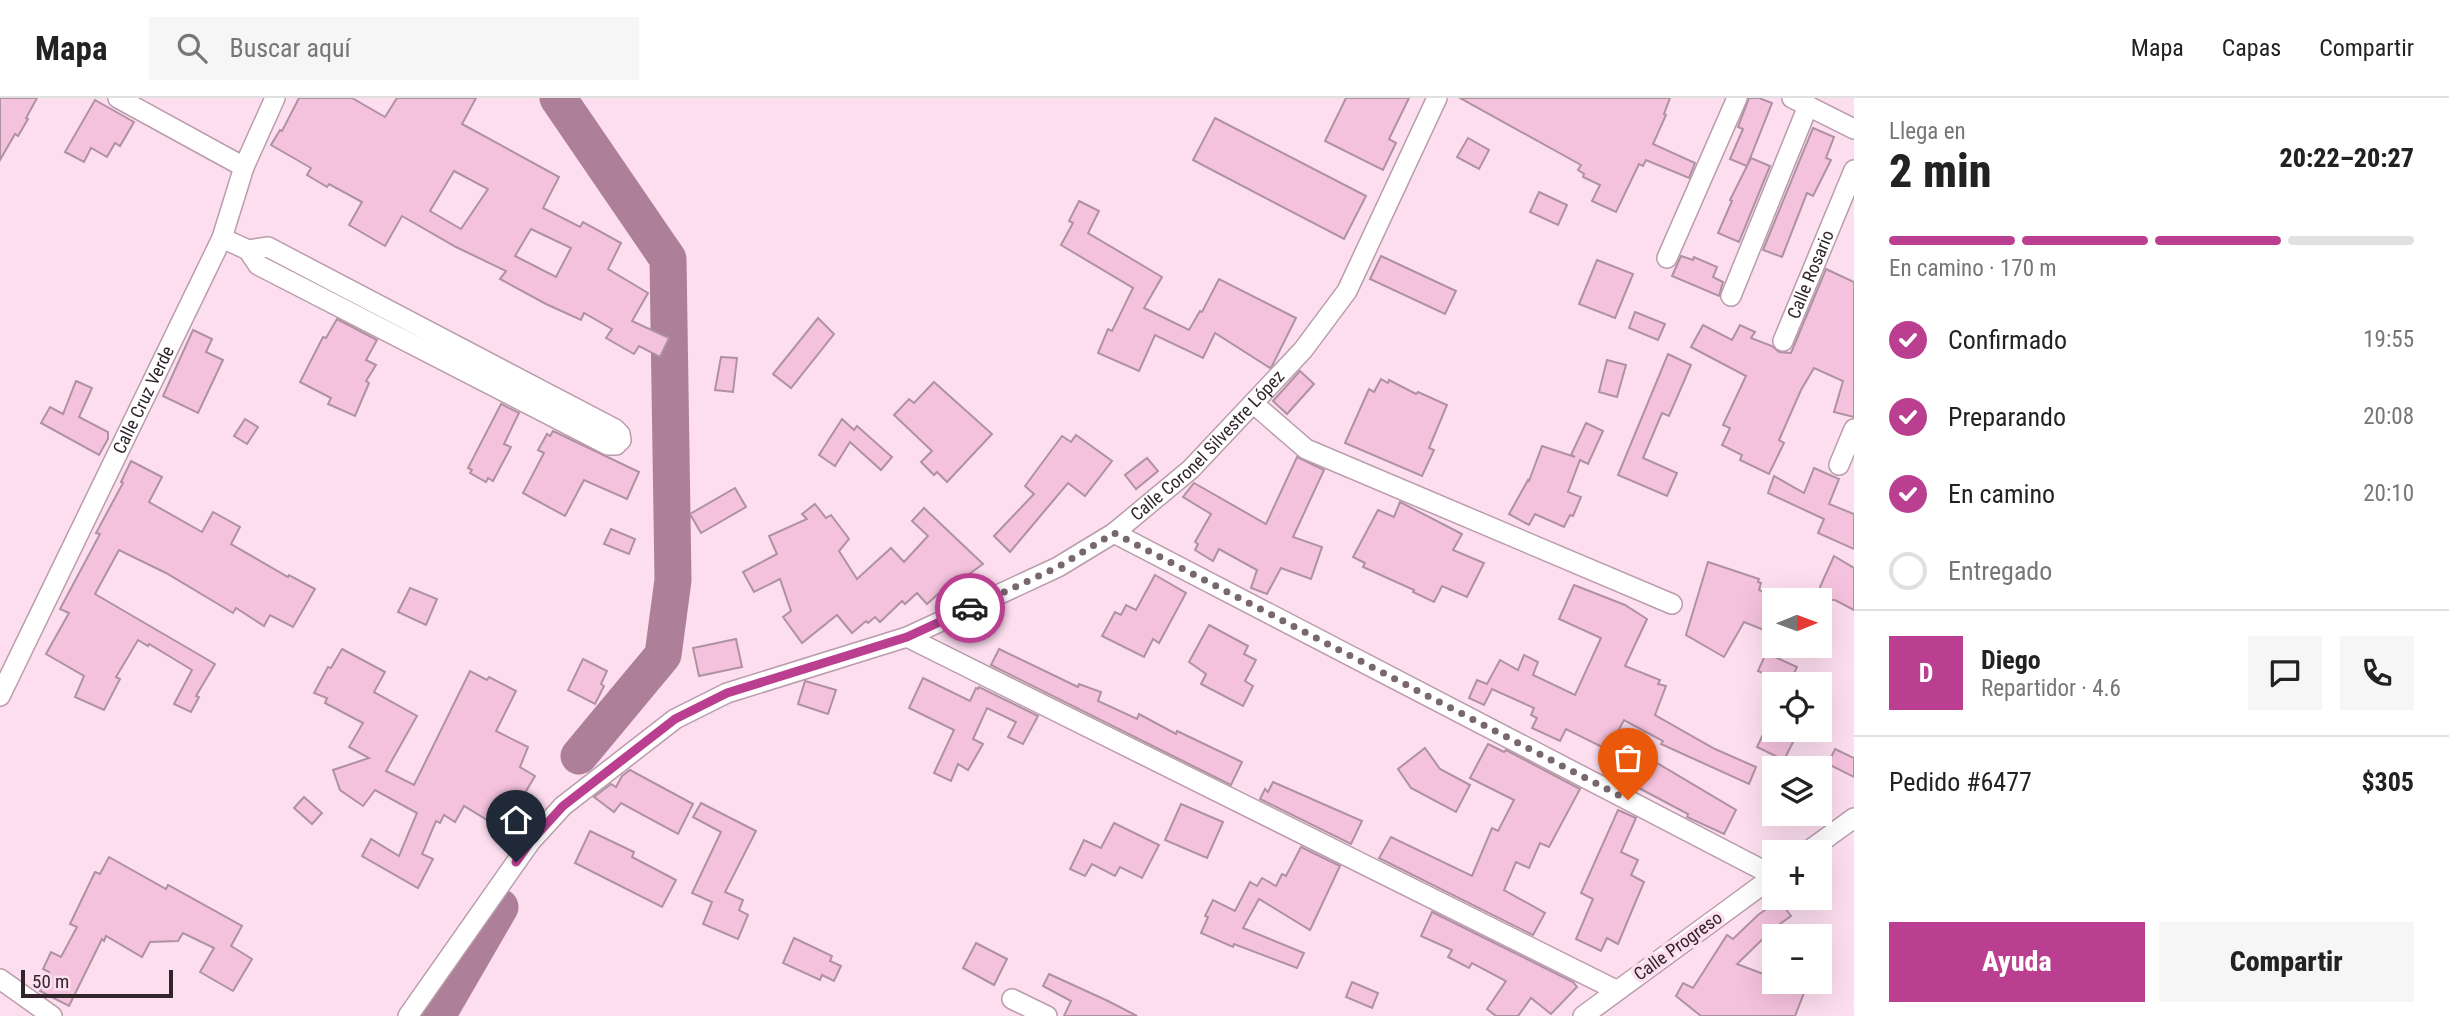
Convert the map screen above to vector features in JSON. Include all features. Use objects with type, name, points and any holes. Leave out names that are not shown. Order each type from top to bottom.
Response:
[{"type":"street","points":[[118,98],[244,167]]},
{"type":"street","name":"Calle Cruz Verde","points":[[0,696],[222,238],[244,167],[275,98]]},
{"type":"street","name":"Calle Coronel Silvestre López","points":[[408,1016],[531,841],[563,806],[675,719],[727,693],[907,637],[1058,567],[1114,533],[1191,470],[1303,349],[1347,291],[1437,98]]},
{"type":"street","points":[[1667,258],[1737,98]]},
{"type":"street","points":[[1731,296],[1800,102],[1854,129]]},
{"type":"street","name":"Calle Rosario","points":[[1783,341],[1854,170]]},
{"type":"street","points":[[222,238],[248,250],[258,265],[596,439],[608,445],[621,440],[615,429],[268,247],[248,250]]},
{"type":"street","points":[[1254,404],[1306,449],[1672,604]]},
{"type":"street","points":[[1839,465],[1854,429]]},
{"type":"street","points":[[1114,533],[1762,870]]},
{"type":"street","points":[[907,637],[1616,990]]},
{"type":"street","points":[[1824,840],[1854,818]]},
{"type":"street","name":"Calle Progreso","points":[[1584,1016],[1762,885]]},
{"type":"street","points":[[0,979],[52,1016]]},
{"type":"street","points":[[1012,999],[1047,1016]]},
{"type":"building","points":[[0,98],[37,98],[18,136],[15,134],[0,160]]},
{"type":"building","points":[[299,98],[352,98],[385,117],[397,98],[476,98],[462,124],[559,177],[543,208],[580,227],[583,222],[621,243],[608,269],[648,293],[632,321],[669,338],[660,357],[639,346],[634,354],[606,338],[612,329],[584,313],[581,320],[546,304],[500,279],[506,271],[456,247],[402,216],[385,246],[349,225],[362,202],[307,175],[311,168],[271,145],[280,130],[282,131]],"holes":[[[454,171],[488,189],[461,229],[430,211]],[[531,229],[571,248],[556,277],[515,256]]]},
{"type":"building","points":[[1346,98],[1409,98],[1389,139],[1396,143],[1383,170],[1325,141]]},
{"type":"building","points":[[1460,98],[1670,98],[1664,114],[1666,115],[1653,144],[1695,163],[1689,178],[1646,160],[1643,166],[1639,164],[1616,212],[1592,201],[1600,185],[1583,177],[1584,174],[1578,170],[1581,165]]},
{"type":"building","points":[[1749,98],[1759,98],[1772,103],[1747,166],[1730,159],[1743,129],[1738,127]]},
{"type":"building","points":[[95,100],[134,122],[120,146],[115,143],[107,157],[91,148],[84,162],[65,152]]},
{"type":"building","points":[[1215,118],[1366,196],[1344,239],[1193,160]]},
{"type":"building","points":[[1813,128],[1834,137],[1826,158],[1831,160],[1813,196],[1807,193],[1782,257],[1763,250]]},
{"type":"building","points":[[1468,138],[1489,150],[1479,169],[1457,157]]},
{"type":"building","points":[[1751,158],[1770,166],[1739,242],[1718,233],[1732,201],[1730,200]]},
{"type":"building","points":[[1539,192],[1567,205],[1558,225],[1530,212]]},
{"type":"building","points":[[1079,201],[1099,211],[1088,233],[1162,277],[1144,308],[1189,330],[1219,279],[1296,318],[1272,366],[1270,368],[1215,333],[1203,358],[1155,335],[1139,371],[1098,353],[1108,329],[1112,331],[1133,288],[1061,245],[1073,223],[1069,221]]},
{"type":"building","points":[[1381,256],[1456,291],[1445,314],[1370,279]]},
{"type":"building","points":[[1681,256],[1693,260],[1694,257],[1717,267],[1713,277],[1723,282],[1719,296],[1672,276]]},
{"type":"building","points":[[1597,260],[1633,274],[1615,318],[1579,304]]},
{"type":"building","points":[[1826,269],[1854,282],[1854,417],[1834,412],[1843,381],[1814,368],[1779,440],[1784,443],[1769,474],[1740,460],[1742,455],[1722,445],[1730,428],[1723,425],[1746,376],[1691,347],[1703,325],[1732,340],[1740,325],[1755,332],[1751,338],[1772,346],[1779,352],[1791,353]]},
{"type":"building","points":[[1635,312],[1665,324],[1658,340],[1629,328]]},
{"type":"building","points":[[818,318],[834,334],[791,388],[773,374]]},
{"type":"building","points":[[337,319],[377,340],[366,360],[376,365],[366,381],[369,383],[355,416],[328,404],[331,398],[300,382],[323,337],[326,338]]},
{"type":"building","points":[[193,330],[212,339],[206,352],[223,360],[198,413],[163,396]]},
{"type":"building","points":[[1668,354],[1691,365],[1669,416],[1662,413],[1643,458],[1677,473],[1667,496],[1618,475]]},
{"type":"building","points":[[721,357],[737,358],[733,392],[715,390]]},
{"type":"building","points":[[1607,360],[1626,365],[1617,397],[1599,392]]},
{"type":"building","points":[[1300,371],[1314,384],[1287,414],[1273,401]]},
{"type":"building","points":[[1381,379],[1447,405],[1429,448],[1434,450],[1422,476],[1345,443],[1369,389],[1374,392]]},
{"type":"building","points":[[76,381],[92,388],[79,417],[108,432],[108,439],[99,455],[41,423],[50,407],[63,414]]},
{"type":"building","points":[[934,382],[992,434],[947,482],[937,472],[934,475],[921,462],[932,451],[894,415],[909,399],[914,403]]},
{"type":"building","points":[[501,404],[519,413],[504,444],[511,447],[493,481],[488,478],[486,482],[470,473],[472,470],[468,468]]},
{"type":"building","points":[[245,419],[258,427],[247,444],[234,436]]},
{"type":"building","points":[[842,419],[854,430],[857,426],[892,457],[881,470],[850,442],[835,466],[819,455]]},
{"type":"building","points":[[1586,423],[1603,431],[1588,464],[1580,460],[1568,492],[1581,497],[1573,516],[1570,515],[1564,527],[1535,514],[1529,525],[1509,514],[1529,481],[1542,446],[1575,457],[1571,455]]},
{"type":"building","points":[[553,431],[639,472],[627,499],[584,480],[565,516],[523,493],[544,453],[538,450],[547,434],[550,436]]},
{"type":"building","points":[[1076,435],[1112,461],[1085,496],[1068,483],[1010,552],[994,536],[1034,494],[1025,486],[1062,436],[1071,442]]},
{"type":"building","points":[[1297,457],[1324,470],[1293,537],[1322,547],[1311,579],[1281,568],[1267,594],[1251,588],[1257,570],[1219,549],[1213,561],[1195,550],[1198,544],[1195,542],[1211,514],[1183,497],[1194,483],[1266,524]]},
{"type":"building","points":[[1147,458],[1158,471],[1136,489],[1125,475]]},
{"type":"building","points":[[131,461],[162,477],[149,502],[202,532],[213,512],[240,527],[231,544],[288,577],[289,575],[315,589],[293,627],[270,615],[264,626],[236,608],[233,613],[166,573],[119,550],[95,594],[215,664],[196,696],[199,697],[191,712],[174,704],[192,670],[149,644],[148,646],[138,640],[116,677],[120,679],[104,710],[75,697],[84,676],[46,654],[69,613],[60,609],[100,534],[96,533],[123,483],[121,482]]},
{"type":"building","points":[[1814,468],[1839,479],[1829,504],[1854,514],[1854,549],[1818,533],[1824,519],[1768,493],[1774,476],[1804,493]]},
{"type":"building","points":[[735,488],[746,507],[701,533],[690,514]]},
{"type":"building","points":[[1400,502],[1462,534],[1453,550],[1484,563],[1467,597],[1442,586],[1434,602],[1363,567],[1365,563],[1353,557],[1378,510],[1394,517]]},
{"type":"building","points":[[815,504],[826,518],[831,515],[849,539],[839,551],[857,579],[891,548],[904,562],[928,536],[912,521],[924,508],[983,564],[950,588],[948,585],[927,604],[917,593],[905,604],[902,601],[880,622],[875,617],[852,633],[837,615],[802,643],[783,617],[791,611],[780,579],[754,592],[743,572],[777,554],[769,536],[807,519],[802,514]]},
{"type":"building","points":[[611,529],[635,539],[629,554],[604,544]]},
{"type":"building","points":[[1834,556],[1854,568],[1854,610],[1832,600],[1832,588],[1820,587]]},
{"type":"building","points":[[1708,562],[1759,579],[1759,590],[1762,591],[1762,629],[1744,622],[1724,657],[1686,635]]},
{"type":"building","points":[[1155,575],[1186,593],[1159,643],[1153,639],[1144,657],[1102,636],[1115,612],[1121,615],[1126,605],[1136,610]]},
{"type":"building","points":[[1574,585],[1625,605],[1647,619],[1625,666],[1660,680],[1658,684],[1666,686],[1655,715],[1715,749],[1756,767],[1749,784],[1661,744],[1663,741],[1624,720],[1608,750],[1566,729],[1560,741],[1532,728],[1537,718],[1531,715],[1534,708],[1492,689],[1484,705],[1469,698],[1477,680],[1487,684],[1500,660],[1518,670],[1524,655],[1538,662],[1533,675],[1575,695],[1601,638],[1559,619]]},
{"type":"building","points":[[410,588],[437,599],[426,625],[398,612]]},
{"type":"building","points":[[1209,625],[1248,646],[1244,654],[1256,660],[1245,681],[1253,686],[1243,706],[1201,684],[1206,674],[1189,662]]},
{"type":"building","points":[[736,639],[742,667],[699,676],[693,648]]},
{"type":"building","points":[[342,649],[385,672],[374,692],[417,716],[386,771],[414,785],[470,671],[516,691],[496,731],[528,747],[520,767],[535,776],[513,813],[520,817],[510,834],[464,806],[455,822],[444,815],[440,823],[436,821],[422,854],[433,859],[418,888],[362,856],[371,839],[399,856],[417,813],[375,790],[363,806],[340,790],[333,770],[369,758],[349,747],[363,723],[325,703],[327,698],[314,693],[328,667],[331,668]]},
{"type":"building","points":[[999,649],[1078,687],[1079,684],[1101,692],[1098,701],[1137,719],[1139,714],[1176,734],[1177,731],[1242,762],[1231,785],[991,665]]},
{"type":"building","points":[[1764,658],[1777,658],[1797,667],[1795,672],[1758,671]]},
{"type":"building","points":[[583,659],[607,671],[601,684],[604,686],[595,704],[568,690]]},
{"type":"building","points":[[923,678],[970,701],[979,687],[1038,716],[1023,744],[1008,737],[1016,722],[987,708],[973,739],[983,744],[968,770],[958,764],[951,781],[934,773],[954,730],[909,708]]},
{"type":"building","points":[[805,681],[836,690],[828,714],[798,704]]},
{"type":"building","points":[[1762,736],[1762,742],[1793,742],[1786,756],[1776,756],[1757,747]]},
{"type":"building","points":[[1488,744],[1504,752],[1506,750],[1580,789],[1549,847],[1540,843],[1529,868],[1516,862],[1504,890],[1545,913],[1533,935],[1379,858],[1391,837],[1472,876],[1492,828],[1498,831],[1514,800],[1470,778]]},
{"type":"building","points":[[1425,748],[1440,769],[1470,785],[1456,812],[1411,788],[1398,769]]},
{"type":"building","points":[[1835,749],[1854,758],[1854,777],[1832,766]]},
{"type":"building","points":[[1652,760],[1736,810],[1724,834],[1687,817],[1688,814],[1637,787]]},
{"type":"building","points":[[630,770],[693,804],[678,834],[621,803],[614,812],[594,797],[611,784],[616,787],[622,776]]},
{"type":"building","points":[[1273,782],[1362,821],[1351,844],[1260,799],[1265,789],[1268,792]]},
{"type":"building","points":[[304,797],[322,813],[312,824],[294,808]]},
{"type":"building","points":[[701,803],[756,831],[725,892],[743,900],[739,910],[748,915],[738,939],[703,924],[712,902],[692,893],[721,832],[693,817]]},
{"type":"building","points":[[1181,804],[1223,822],[1207,858],[1165,840]]},
{"type":"building","points":[[1618,810],[1636,818],[1621,852],[1638,860],[1631,875],[1644,882],[1618,944],[1607,938],[1601,951],[1576,939],[1593,899],[1581,893]]},
{"type":"building","points":[[1114,823],[1159,845],[1142,878],[1120,867],[1115,876],[1092,864],[1085,876],[1070,869],[1084,840],[1101,848]]},
{"type":"building","points":[[590,831],[634,852],[632,857],[676,880],[662,907],[575,863]]},
{"type":"building","points":[[1301,847],[1340,866],[1310,930],[1259,899],[1243,928],[1304,953],[1297,968],[1234,944],[1233,947],[1201,933],[1213,900],[1235,911],[1250,882],[1257,886],[1262,878],[1276,886],[1282,874],[1286,876]]},
{"type":"building","points":[[109,857],[166,889],[168,885],[242,926],[231,946],[252,959],[233,991],[200,972],[214,948],[183,933],[178,941],[150,942],[142,957],[106,936],[104,941],[102,939],[69,1006],[40,991],[49,972],[43,969],[51,952],[61,957],[77,927],[70,924],[95,872],[100,874]]},
{"type":"building","points":[[1765,910],[1786,910],[1791,916],[1780,924],[1762,924],[1762,940],[1737,964],[1762,973],[1762,994],[1803,994],[1795,1016],[1701,1016],[1676,996],[1683,983],[1693,988],[1727,935],[1733,939]]},
{"type":"building","points":[[1432,912],[1573,982],[1577,987],[1551,1014],[1531,998],[1518,1016],[1496,1016],[1487,1009],[1506,981],[1472,963],[1469,968],[1448,957],[1452,950],[1421,936]]},
{"type":"building","points":[[794,938],[832,956],[830,961],[841,966],[834,981],[822,975],[820,980],[783,963]]},
{"type":"building","points":[[976,943],[1007,959],[994,985],[963,968]]},
{"type":"building","points":[[1049,974],[1137,1016],[1064,1016],[1071,1001],[1043,986]]},
{"type":"building","points":[[1352,982],[1378,993],[1372,1008],[1346,997]]},
{"type":"waterway","points":[[558,98],[668,259],[673,580],[663,655],[579,756]]},
{"type":"waterway","points":[[437,1016],[500,907]]},
{"type":"way so far","points":[[970,608],[1058,567],[1114,533],[1628,800]]},
{"type":"route","points":[[516,862],[563,806],[675,719],[727,693],[907,637],[970,608]]}]
